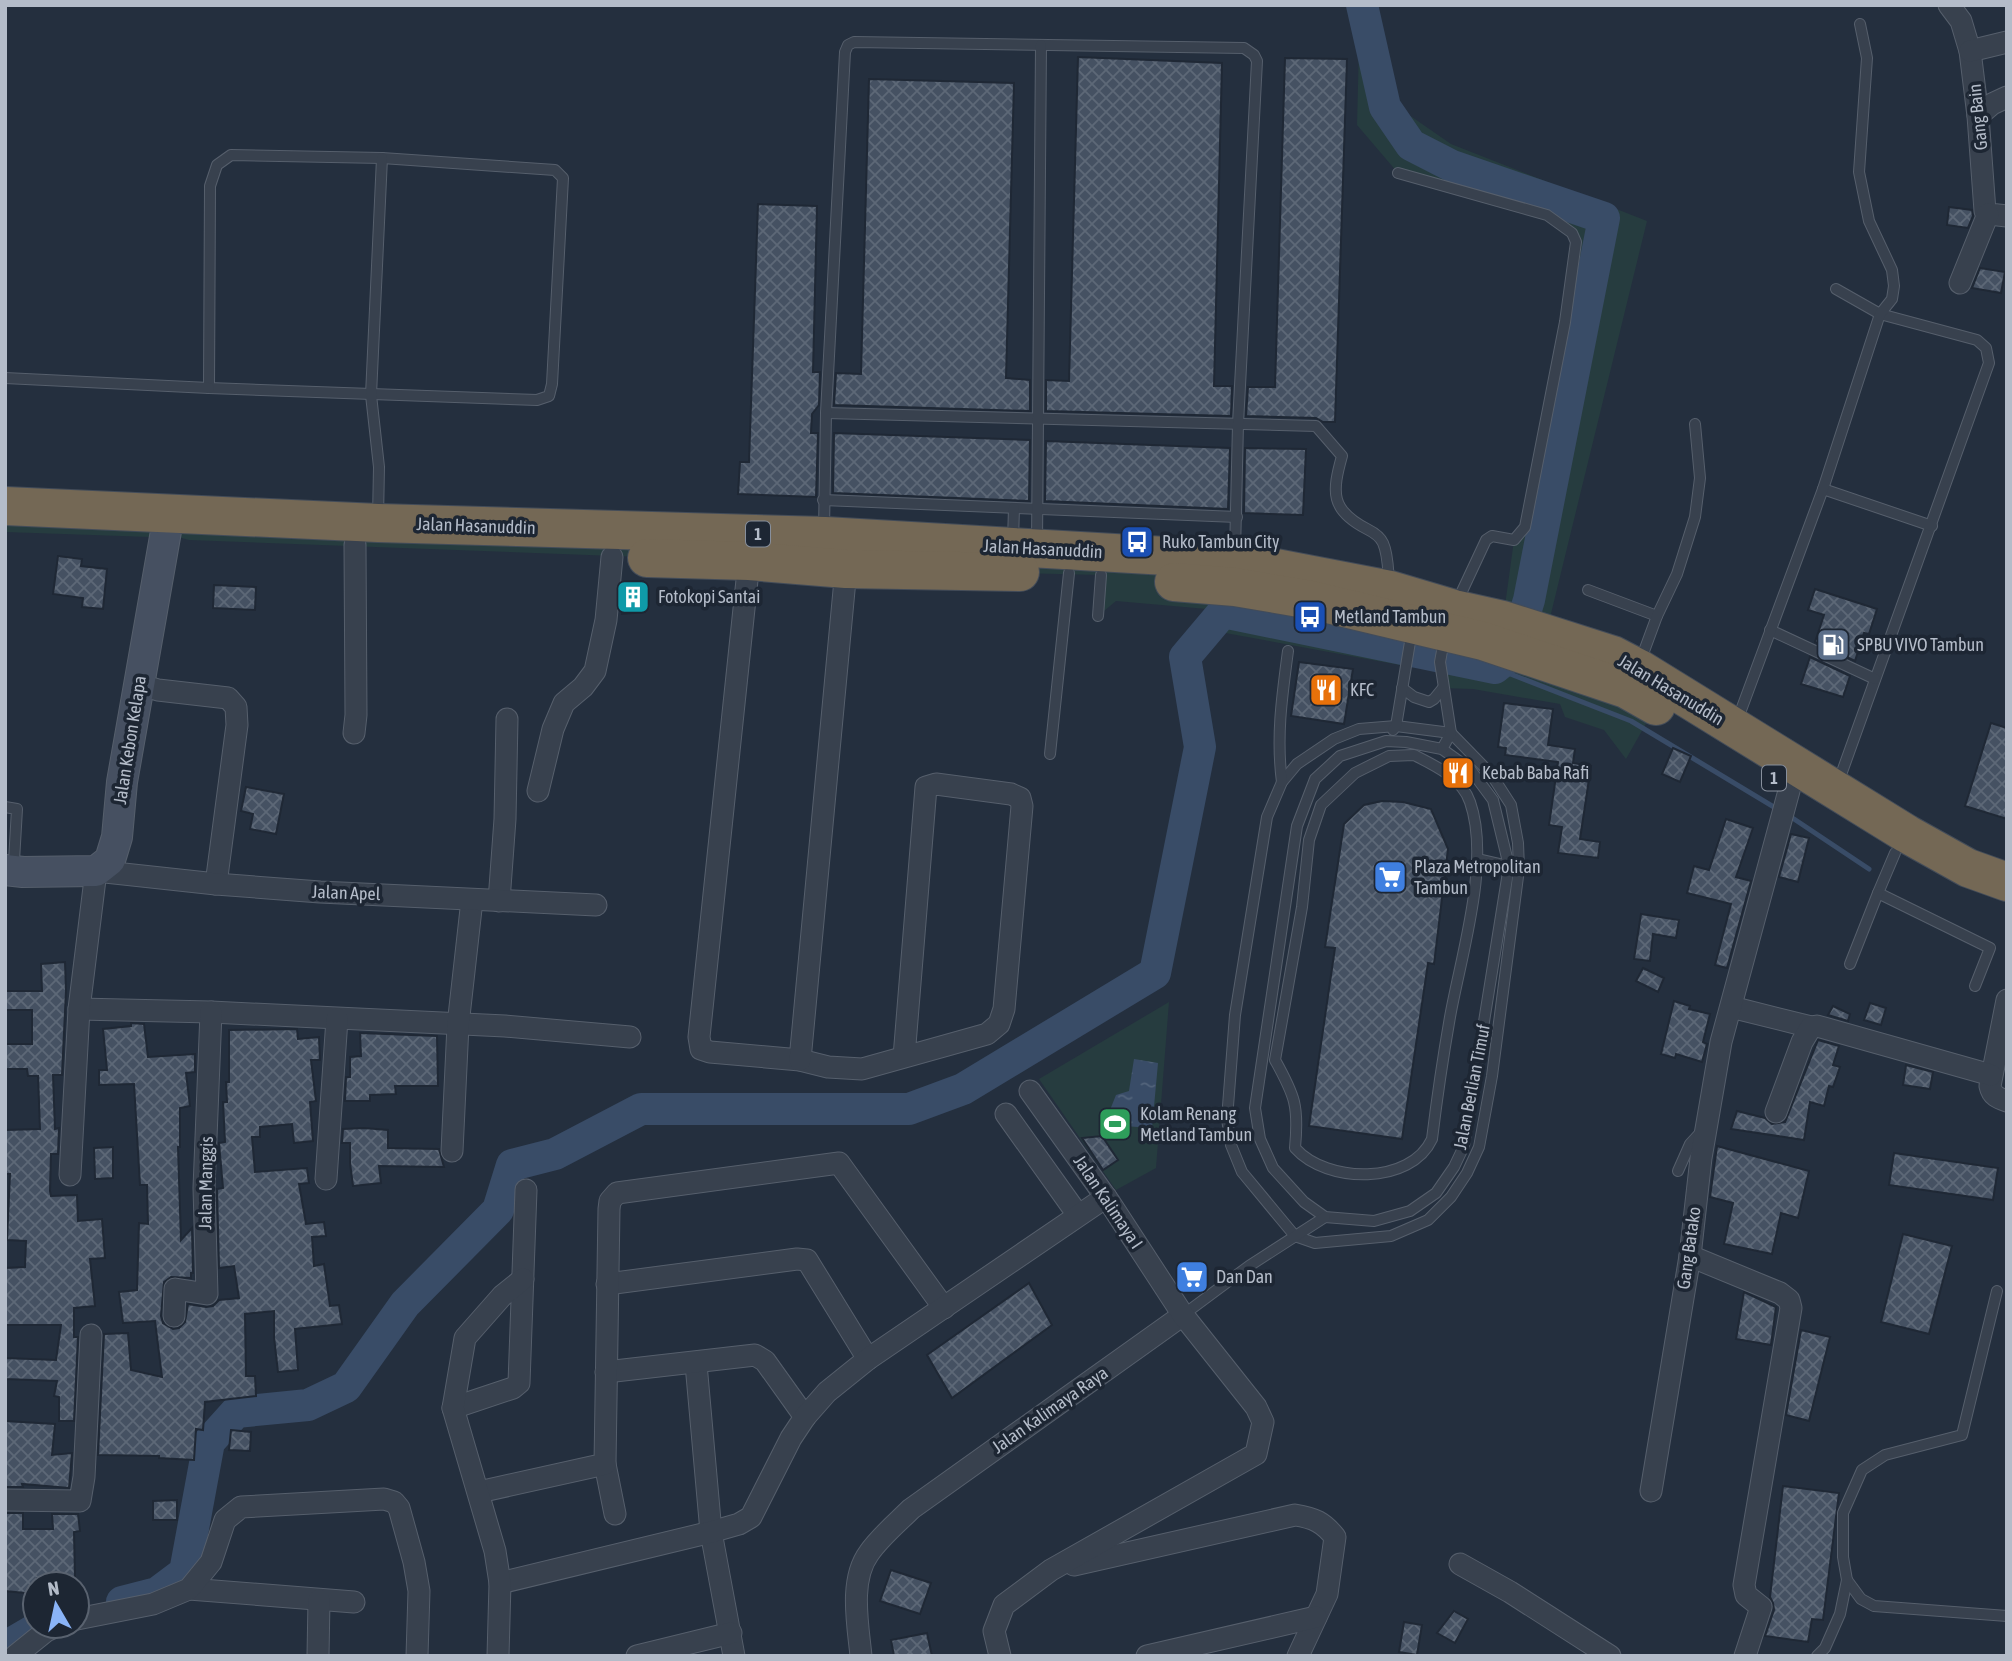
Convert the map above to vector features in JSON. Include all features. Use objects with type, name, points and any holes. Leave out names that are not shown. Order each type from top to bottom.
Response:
[{"type":"highway","name":"Jalan Hasanuddin","points":[[5,506],[167,527]]},
{"type":"highway","name":"Jalan Hasanuddin","points":[[366,534],[824,516],[1025,548],[1235,560],[1438,628]]},
{"type":"highway","name":"Jalan Hasanuddin","points":[[5,533],[167,527],[366,534],[612,556],[748,561],[845,578],[1085,574],[1235,587],[1311,600],[1438,628],[1613,655],[1907,834],[1968,868],[2007,882]]},
{"type":"highway","name":"Jalan Hasanuddin","points":[[1542,646],[1656,705],[1895,853],[2007,906]]},
{"type":"street","name":"Gang Bain","points":[[1949,5],[1961,21],[1970,51],[1979,116],[1985,211],[1997,215]]},
{"type":"street","points":[[1970,51],[2007,42]]},
{"type":"street","points":[[1979,116],[1992,104],[2007,97]]},
{"type":"street","points":[[1961,283],[1997,215]]},
{"type":"street","name":"Jalan Kebon Kelapa","points":[[96,870],[110,860],[117,837],[122,782],[167,527]]},
{"type":"street","points":[[354,733],[366,534]]},
{"type":"street","points":[[538,791],[553,729],[564,703],[583,687],[595,671],[606,620],[612,556]]},
{"type":"street","points":[[748,561],[699,1037],[701,1049],[800,1060],[828,1067],[862,1069],[904,1058],[987,1034],[999,1024],[1004,1009],[1022,806],[1020,798],[1011,794],[936,784],[926,787],[904,1058]]},
{"type":"street","points":[[800,1060],[845,578]]},
{"type":"street","points":[[138,684],[158,690],[228,698],[236,707],[237,725],[216,884]]},
{"type":"street","points":[[499,901],[505,828],[507,719]]},
{"type":"street","name":"Gang Batako","points":[[1651,1491],[1690,1256],[1700,1158],[1721,1042],[1790,788]]},
{"type":"street","points":[[14,871],[96,870],[79,1009],[70,1175]]},
{"type":"street","name":"Jalan Apel","points":[[96,870],[216,884],[320,892],[596,905]]},
{"type":"street","points":[[452,1151],[458,1025],[472,900]]},
{"type":"street","points":[[2007,1000],[1991,1075],[1991,1092],[2007,1101]]},
{"type":"street","points":[[1731,1007],[1811,1027],[1817,1026],[1991,1075]]},
{"type":"street","points":[[79,1009],[211,1012],[505,1026],[630,1037]]},
{"type":"street","name":"Jalan Manggis","points":[[174,1316],[175,1289],[207,1294],[204,1188],[211,1012]]},
{"type":"street","points":[[326,1179],[337,1019]]},
{"type":"street","points":[[1776,1112],[1802,1042],[1811,1027]]},
{"type":"street","name":"Jalan Kalimaya I","points":[[1000,1656],[994,1631],[1004,1605],[1051,1570],[1256,1454],[1263,1422],[1256,1408],[1183,1315],[1105,1197],[1030,1091]]},
{"type":"street","points":[[1006,1114],[1078,1215]]},
{"type":"street","points":[[615,1514],[605,1464],[609,1209],[610,1201],[617,1193],[834,1163],[843,1167],[944,1308]]},
{"type":"street","points":[[453,1408],[513,1388],[519,1383],[526,1190]]},
{"type":"street","points":[[500,1583],[711,1532],[739,1524],[751,1517],[791,1438],[827,1392],[868,1359],[1105,1197]]},
{"type":"street","points":[[1690,1256],[1780,1293],[1790,1300],[1791,1308],[1744,1585],[1746,1595],[1761,1607],[1745,1656]]},
{"type":"street","points":[[607,1284],[797,1259],[807,1260],[868,1359]]},
{"type":"street","points":[[498,1656],[500,1583],[495,1551],[453,1408],[465,1338],[502,1296],[523,1279]]},
{"type":"street","name":"Jalan Kalimaya Raya","points":[[861,1656],[857,1597],[859,1575],[867,1555],[887,1533],[911,1509],[1183,1315]]},
{"type":"street","points":[[5,1500],[80,1501],[84,1478],[92,1335]]},
{"type":"street","points":[[606,1372],[696,1364],[755,1355],[761,1358],[805,1417]]},
{"type":"street","points":[[696,1364],[711,1532],[732,1633],[734,1656]]},
{"type":"street","points":[[479,1492],[605,1464]]},
{"type":"street","points":[[189,1589],[211,1562],[225,1520],[241,1507],[384,1499],[399,1507],[414,1562],[419,1591],[417,1656]]},
{"type":"street","points":[[1051,1570],[1295,1515],[1315,1518],[1335,1537],[1327,1594],[1298,1656]]},
{"type":"street","points":[[1460,1564],[1510,1592],[1610,1656]]},
{"type":"street","points":[[91,1616],[153,1604],[189,1589],[354,1602]]},
{"type":"street","points":[[318,1656],[319,1600]]},
{"type":"street","points":[[1147,1656],[1316,1618]]},
{"type":"street","points":[[637,1656],[732,1633]]},
{"type":"street","points":[[24,1653],[37,1640]]},
{"type":"lane","points":[[1734,728],[1823,489],[1880,314],[1892,299],[1892,270],[1869,221],[1859,172],[1867,58],[1860,24]]},
{"type":"lane","points":[[1235,560],[1237,517],[1238,424],[1257,61],[1254,55],[1244,48],[848,45],[845,52],[826,413],[824,516],[1014,508],[1237,517]]},
{"type":"lane","points":[[1025,548],[1038,509],[1041,45]]},
{"type":"lane","points":[[5,378],[209,388],[371,395],[537,400],[549,396],[552,384],[563,178],[555,170],[540,168],[382,158],[231,155],[217,165],[210,186],[209,388]]},
{"type":"lane","points":[[366,534],[379,467],[371,395],[382,158]]},
{"type":"lane","points":[[1386,741],[1396,726],[1402,688],[1486,540],[1492,536],[1514,540],[1525,527],[1577,253],[1572,233],[1547,215],[1398,173]]},
{"type":"lane","points":[[1836,289],[1880,314],[1977,340],[1986,348],[1989,363],[1836,789]]},
{"type":"lane","points":[[826,413],[1316,426],[1342,456],[1335,485],[1342,512],[1348,519],[1373,532],[1384,544],[1438,628],[1451,733],[1491,774],[1511,805],[1518,843],[1492,1076],[1479,1147],[1467,1173],[1451,1197],[1428,1220],[1391,1236],[1315,1243],[1295,1236],[1242,1172],[1231,1145],[1227,1119],[1235,1015],[1267,817],[1282,782],[1297,764],[1334,738],[1359,729],[1396,726],[1451,733]]},
{"type":"lane","points":[[1638,668],[1682,560],[1697,507],[1700,478],[1695,424]]},
{"type":"lane","points":[[1823,489],[1931,526]]},
{"type":"lane","points":[[1014,508],[1025,548]]},
{"type":"lane","points":[[1085,574],[1098,617]]},
{"type":"lane","points":[[1050,754],[1085,574]]},
{"type":"lane","points":[[1588,590],[1657,616]]},
{"type":"lane","points":[[1770,630],[1875,679]]},
{"type":"lane","points":[[1282,782],[1278,736],[1288,651]]},
{"type":"lane","points":[[1402,688],[1429,702],[1444,688]]},
{"type":"lane","points":[[1442,749],[1451,733]]},
{"type":"lane","name":"Jalan Berlian Timuf","points":[[1386,741],[1442,749],[1470,769],[1493,800],[1514,868],[1464,1146],[1454,1167],[1436,1193],[1410,1210],[1374,1221],[1325,1216],[1304,1202],[1273,1168],[1260,1139],[1255,1108],[1297,826],[1315,779],[1340,756],[1386,741]]},
{"type":"lane","points":[[1414,755],[1441,769],[1469,799],[1478,859],[1433,1139],[1427,1151],[1398,1168],[1370,1174],[1352,1175],[1313,1164],[1296,1147],[1298,1118],[1293,1093],[1275,1060],[1302,906],[1309,840],[1321,805],[1355,774],[1389,757],[1414,755]]},
{"type":"lane","points":[[5,807],[17,809],[14,871]]},
{"type":"lane","points":[[1850,964],[1895,853]]},
{"type":"lane","points":[[1478,859],[1514,868]]},
{"type":"lane","points":[[1878,893],[1990,948],[1975,986]]},
{"type":"lane","points":[[1678,1171],[1690,1144],[1707,1127]]},
{"type":"lane","name":"Jalan Kalimaya Raya","points":[[1183,1315],[1249,1266],[1325,1216]]},
{"type":"lane","points":[[1817,1656],[1825,1648],[1840,1614],[1847,1580],[1843,1558],[1843,1513],[1862,1470],[1885,1455],[1962,1435],[1997,1291]]},
{"type":"lane","points":[[1847,1580],[1861,1599],[1874,1606],[2007,1616]]},
{"type":"green space","points":[[1352,5],[1377,5],[1399,108],[1451,144],[1647,221],[1546,634],[1503,620],[1514,540],[1525,527],[1576,253],[1563,225],[1398,173],[1357,125],[1359,45]]},
{"type":"green space","points":[[5,507],[157,516],[150,537],[5,532]]},
{"type":"green space","points":[[172,527],[825,536],[1422,601],[1405,666],[1209,630],[1207,609],[1116,601],[1098,616],[1101,575],[846,569],[749,561],[189,540],[178,537]]},
{"type":"green space","points":[[1448,633],[1656,706],[1626,759],[1604,730],[1565,717],[1560,704],[1473,689],[1443,688],[1440,663]]},
{"type":"green space","name":"Kolam Renang Metland Tambun","points":[[1169,1002],[1156,1168],[1116,1190],[1039,1079]]},
{"type":"water","points":[[1134,1059],[1158,1063],[1152,1128],[1124,1126],[1115,1121],[1110,1110],[1116,1095],[1129,1091]]},
{"type":"building","points":[[1078,57],[1222,63],[1214,386],[1232,386],[1231,416],[1046,411],[1046,380],[1069,381]]},
{"type":"building","points":[[1285,58],[1347,59],[1335,422],[1323,422],[1316,418],[1246,416],[1248,387],[1275,387]]},
{"type":"building","points":[[869,79],[1014,83],[1006,378],[1030,380],[1030,411],[834,405],[836,373],[861,374]]},
{"type":"building","points":[[758,204],[817,206],[813,372],[820,372],[819,405],[812,414],[811,433],[818,433],[816,497],[738,494],[740,462],[749,462]]},
{"type":"building","points":[[1949,207],[1972,210],[1973,216],[1968,228],[1947,225]]},
{"type":"building","points":[[1980,268],[2005,272],[2001,293],[1972,288]]},
{"type":"building","points":[[834,433],[1030,440],[1029,501],[833,493]]},
{"type":"building","points":[[1046,441],[1230,448],[1228,509],[1045,501]]},
{"type":"building","points":[[1245,448],[1306,449],[1303,515],[1244,513]]},
{"type":"building","points":[[58,556],[82,559],[81,566],[107,569],[103,609],[82,607],[83,598],[53,594]]},
{"type":"building","name":"Fotokopi Santai","points":[[643,581],[645,612],[622,614],[623,582]]},
{"type":"building","points":[[214,585],[256,587],[255,610],[213,608]]},
{"type":"building","points":[[1815,589],[1877,609],[1869,634],[1864,633],[1855,661],[1815,642],[1824,615],[1808,610]]},
{"type":"building","points":[[1810,657],[1850,676],[1843,697],[1801,684]]},
{"type":"building","points":[[1299,662],[1353,669],[1344,724],[1291,716]]},
{"type":"building","points":[[1504,703],[1553,709],[1548,745],[1575,749],[1573,763],[1591,766],[1580,839],[1600,842],[1598,858],[1558,853],[1562,827],[1549,825],[1558,762],[1505,755],[1506,748],[1498,747]]},
{"type":"building","points":[[1991,723],[2007,728],[2007,819],[1965,806]]},
{"type":"building","points":[[1673,748],[1691,756],[1680,782],[1662,774]]},
{"type":"building","points":[[246,787],[284,794],[276,834],[250,829],[253,814],[241,811]]},
{"type":"building","points":[[1382,801],[1403,802],[1431,809],[1448,849],[1434,964],[1428,963],[1402,1139],[1309,1126],[1335,948],[1325,947],[1344,824],[1364,805]]},
{"type":"building","points":[[1726,819],[1753,828],[1736,877],[1751,881],[1727,968],[1715,965],[1731,904],[1687,893],[1694,866],[1709,870]]},
{"type":"building","points":[[1791,834],[1809,838],[1798,882],[1779,877]]},
{"type":"building","points":[[1641,914],[1679,920],[1676,938],[1653,934],[1650,961],[1634,959]]},
{"type":"building","points":[[65,962],[62,1075],[53,1075],[55,1129],[59,1128],[58,1154],[51,1154],[50,1191],[51,1196],[77,1195],[78,1221],[102,1219],[105,1258],[90,1259],[95,1306],[74,1308],[74,1337],[78,1337],[74,1421],[59,1421],[59,1397],[54,1396],[57,1381],[5,1379],[5,1358],[56,1360],[61,1325],[5,1325],[5,1268],[25,1267],[26,1241],[7,1240],[10,1174],[5,1174],[5,1130],[40,1129],[38,1076],[28,1076],[27,1069],[5,1069],[5,1044],[32,1044],[32,1010],[5,1010],[5,991],[42,991],[41,964]]},
{"type":"building","points":[[1643,968],[1664,978],[1658,992],[1636,981]]},
{"type":"building","points":[[1674,1001],[1690,1006],[1689,1009],[1710,1014],[1703,1042],[1707,1044],[1702,1062],[1676,1054],[1675,1058],[1661,1054]]},
{"type":"building","points":[[1870,1003],[1886,1008],[1881,1025],[1864,1020]]},
{"type":"building","points":[[1833,1006],[1850,1014],[1848,1021],[1828,1015]]},
{"type":"building","points":[[131,1023],[144,1024],[148,1057],[195,1054],[195,1072],[186,1073],[190,1106],[180,1108],[178,1147],[181,1240],[192,1228],[193,1273],[191,1278],[171,1277],[164,1282],[161,1316],[163,1323],[173,1329],[179,1328],[185,1322],[188,1304],[206,1307],[213,1306],[219,1300],[239,1298],[234,1266],[219,1268],[217,1189],[223,1188],[219,1143],[225,1142],[223,1102],[227,1102],[226,1082],[229,1082],[229,1030],[297,1029],[298,1039],[319,1037],[320,1060],[311,1060],[316,1101],[310,1102],[313,1141],[294,1143],[292,1124],[260,1127],[260,1137],[252,1137],[255,1172],[307,1168],[309,1183],[299,1184],[306,1224],[324,1222],[326,1236],[312,1237],[314,1266],[324,1264],[330,1306],[339,1305],[342,1324],[295,1329],[298,1370],[278,1372],[274,1311],[245,1314],[246,1376],[255,1376],[256,1396],[205,1402],[203,1430],[196,1429],[194,1460],[159,1456],[98,1455],[104,1334],[128,1333],[131,1370],[162,1377],[155,1321],[123,1323],[119,1292],[137,1290],[139,1223],[148,1224],[147,1185],[140,1185],[134,1084],[99,1085],[99,1070],[107,1070],[103,1029],[131,1026]]},
{"type":"building","points":[[360,1033],[437,1036],[438,1086],[395,1086],[396,1094],[370,1095],[370,1101],[345,1101],[346,1077],[350,1077],[350,1057],[361,1056]]},
{"type":"building","points":[[1818,1040],[1839,1046],[1833,1065],[1840,1067],[1833,1087],[1829,1086],[1824,1106],[1810,1102],[1804,1140],[1731,1129],[1737,1111],[1765,1118],[1772,1124],[1785,1122]]},
{"type":"building","points":[[1906,1065],[1933,1072],[1930,1089],[1903,1085]]},
{"type":"building","points":[[343,1129],[388,1130],[388,1148],[439,1149],[444,1167],[379,1166],[381,1183],[353,1186],[350,1143],[342,1143]]},
{"type":"building","points":[[1102,1136],[1118,1160],[1103,1170],[1082,1138]]},
{"type":"building","points":[[1717,1146],[1809,1171],[1798,1218],[1781,1213],[1772,1254],[1724,1244],[1733,1203],[1710,1197]]},
{"type":"building","points":[[113,1147],[113,1178],[95,1179],[94,1148]]},
{"type":"building","points":[[1894,1153],[1998,1168],[1993,1200],[1889,1185]]},
{"type":"building","points":[[1903,1234],[1952,1246],[1929,1334],[1881,1322]]},
{"type":"building","points":[[1029,1283],[1052,1325],[952,1398],[927,1355]]},
{"type":"building","points":[[1744,1292],[1776,1307],[1771,1345],[1736,1339]]},
{"type":"building","points":[[1801,1330],[1830,1337],[1809,1421],[1786,1415]]},
{"type":"building","points":[[5,1421],[55,1424],[52,1455],[72,1453],[69,1488],[22,1484],[23,1487],[5,1487]]},
{"type":"building","points":[[231,1430],[251,1432],[250,1451],[229,1450]]},
{"type":"building","points":[[1783,1486],[1839,1493],[1823,1620],[1812,1619],[1808,1642],[1765,1636],[1774,1610],[1770,1597]]},
{"type":"building","points":[[177,1500],[177,1520],[153,1520],[153,1501]]},
{"type":"building","points":[[5,1513],[23,1513],[23,1529],[53,1529],[52,1514],[78,1514],[80,1531],[74,1532],[75,1570],[21,1570],[21,1593],[5,1591]]},
{"type":"building","points":[[891,1570],[931,1583],[920,1614],[880,1601]]},
{"type":"building","points":[[1454,1611],[1468,1619],[1455,1643],[1437,1633]]},
{"type":"building","points":[[1404,1622],[1422,1625],[1417,1655],[1399,1652]]},
{"type":"building","points":[[927,1633],[932,1656],[894,1656],[891,1640]]},
{"type":"waterway","points":[[122,1602],[157,1593],[185,1572],[209,1442],[236,1412],[308,1405],[346,1387],[405,1304],[498,1210],[512,1165],[555,1154],[641,1109],[909,1109],[963,1089],[1155,973],[1200,747],[1185,657],[1223,612],[1495,668],[1512,654],[1529,600],[1604,218],[1452,166],[1411,145],[1385,107],[1362,5]]},
{"type":"waterway","points":[[1495,668],[1631,721],[1779,810]]},
{"type":"waterway","points":[[1788,815],[1869,869]]},
{"type":"waterway","points":[[5,1647],[21,1638]]},
{"type":"place","name":"Ruko Tambun City","points":[[1137,542]]},
{"type":"place","name":"Fotokopi Santai","points":[[633,597]]},
{"type":"place","name":"Metland Tambun","points":[[1310,617]]},
{"type":"place","name":"SPBU VIVO Tambun","points":[[1833,645]]},
{"type":"place","name":"KFC","points":[[1326,690]]},
{"type":"place","name":"Kebab Baba Rafi","points":[[1458,773]]},
{"type":"place","name":"Plaza Metropolitan Tambun","points":[[1390,877]]},
{"type":"place","name":"Kolam Renang Metland Tambun","points":[[1115,1124]]},
{"type":"place","name":"Dan Dan","points":[[1192,1277]]}]
